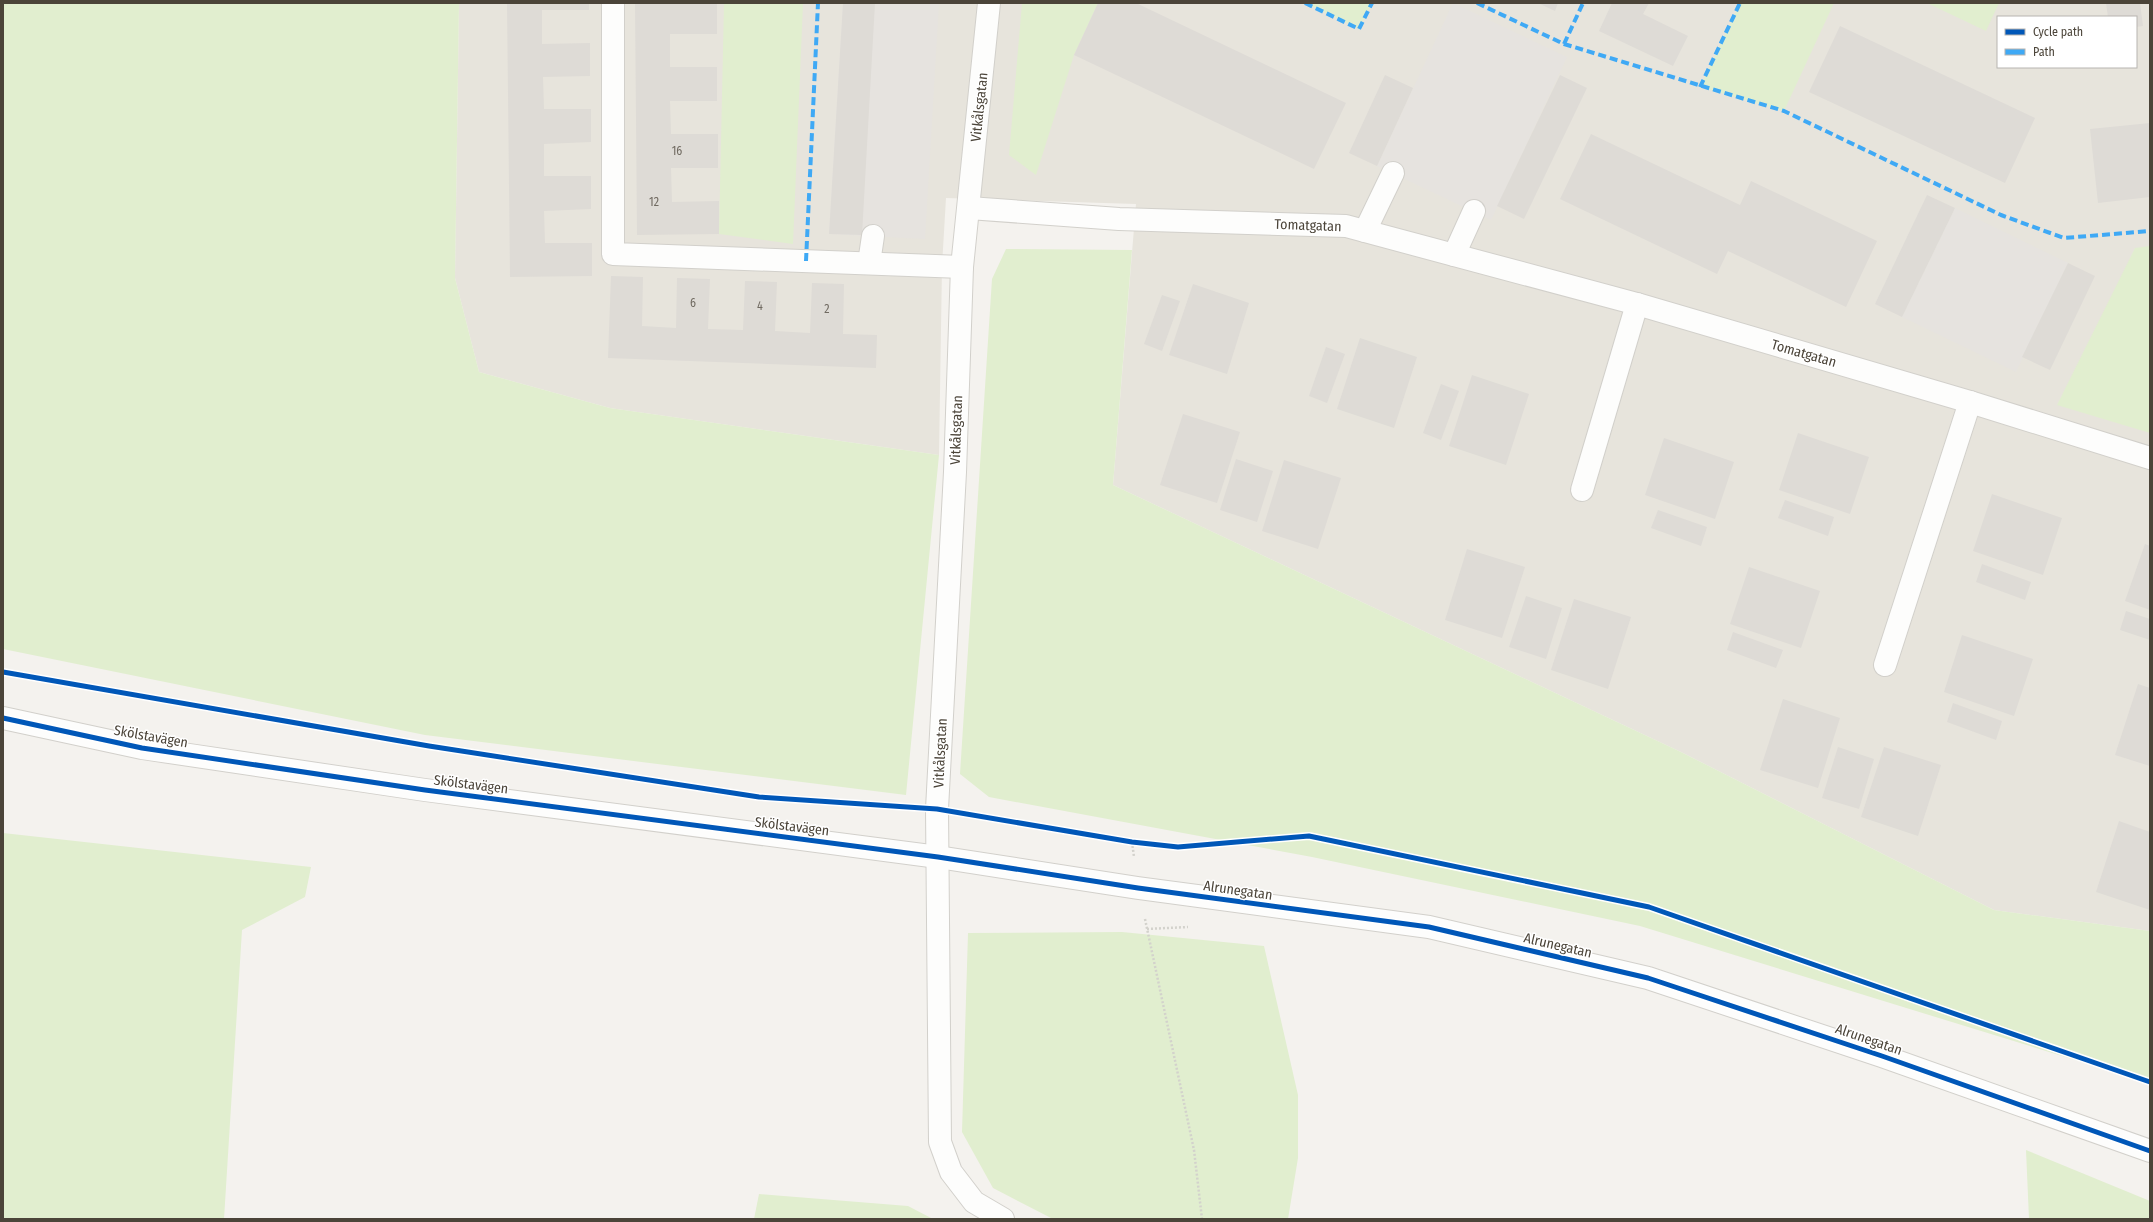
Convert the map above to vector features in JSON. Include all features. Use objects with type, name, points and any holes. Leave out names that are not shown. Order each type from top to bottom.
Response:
[{"type":"street","points":[[613,3],[614,254],[962,267]]},
{"type":"street","name":"Vitkålsgatan","points":[[989,3],[962,267],[955,472],[937,810],[940,1142],[951,1172],[974,1202],[1003,1219]]},
{"type":"street","points":[[1365,231],[1393,173]]},
{"type":"street","name":"Tomatgatan","points":[[969,208],[1119,219],[1346,226],[1637,304],[1970,402],[2150,458]]},
{"type":"street","points":[[1454,255],[1474,212]]},
{"type":"street","points":[[869,263],[873,236]]},
{"type":"street","points":[[1582,490],[1637,304]]},
{"type":"street","points":[[1885,665],[1970,402]]},
{"type":"street","name":"Skölstavägen","points":[[3,718],[150,750],[426,790],[938,857]]},
{"type":"street","name":"Alrunegatan","points":[[938,857],[1138,888],[1429,927],[1648,978],[1882,1056],[2150,1151]]},
{"type":"path","points":[[1124,841],[1139,843]]},
{"type":"path","points":[[1132,842],[1138,888],[1194,1150],[1202,1219]]},
{"type":"path","points":[[1147,929],[1190,927]]},
{"type":"shaded area","points":[[459,3],[2150,3],[2150,931],[1994,910],[1681,752],[1113,485],[1136,204],[946,198],[942,266],[939,455],[610,408],[479,372],[455,278]]},
{"type":"shaded area","points":[[843,3],[939,3],[925,239],[829,234]]},
{"type":"shaded area","points":[[1453,3],[1567,57],[1491,220],[1377,166]]},
{"type":"shaded area","points":[[1955,208],[2068,263],[2016,372],[1902,317]]},
{"type":"green space","points":[[3,3],[459,3],[455,278],[479,372],[610,408],[939,455],[906,795],[425,735],[3,649]]},
{"type":"green space","points":[[724,3],[803,3],[793,244],[719,234]]},
{"type":"green space","points":[[1022,3],[1098,3],[1074,55],[1036,175],[1009,155]]},
{"type":"green space","points":[[1305,3],[1372,3],[1359,29]]},
{"type":"green space","points":[[1740,3],[1834,3],[1784,111],[1700,87]]},
{"type":"green space","points":[[1927,3],[1999,3],[1986,31]]},
{"type":"green space","points":[[2150,246],[2150,433],[2057,405],[2135,248]]},
{"type":"green space","points":[[1006,249],[1132,250],[1113,485],[1681,752],[1994,910],[2150,931],[2150,1083],[1640,926],[1312,857],[989,797],[960,774],[992,279]]},
{"type":"green space","points":[[3,833],[311,867],[305,897],[242,930],[224,1219],[3,1219]]},
{"type":"green space","points":[[1122,932],[1264,946],[1298,1095],[1298,1158],[1288,1219],[1053,1219],[993,1188],[962,1132],[968,933]]},
{"type":"green space","points":[[2026,1150],[2150,1201],[2150,1219],[2029,1219]]},
{"type":"green space","points":[[759,1194],[908,1206],[933,1219],[754,1219]]},
{"type":"building","points":[[507,3],[589,3],[589,10],[542,10],[542,44],[590,43],[590,76],[543,77],[544,109],[591,109],[591,142],[544,144],[544,176],[591,176],[591,209],[544,211],[545,243],[592,243],[592,276],[510,277]]},
{"type":"building","points":[[635,3],[717,3],[717,34],[670,34],[670,67],[717,67],[717,101],[670,101],[671,134],[718,134],[718,168],[671,168],[672,202],[719,201],[719,234],[637,235]]},
{"type":"building","points":[[843,3],[875,3],[862,235],[829,234]]},
{"type":"building","points":[[1098,3],[1136,3],[1346,103],[1314,169],[1074,55]]},
{"type":"building","points":[[1538,3],[1558,3],[1555,11]]},
{"type":"building","points":[[1612,3],[1649,3],[1643,14],[1688,36],[1673,66],[1599,31]]},
{"type":"building","points":[[2106,3],[2140,3],[2143,26],[2137,27],[2137,16],[2108,16]]},
{"type":"building","points":[[1840,26],[2035,118],[2005,183],[1809,92]]},
{"type":"building","points":[[1385,75],[1413,88],[1377,166],[1349,153]]},
{"type":"building","points":[[1560,75],[1587,88],[1524,219],[1497,206]]},
{"type":"building","points":[[2150,123],[2150,197],[2098,203],[2090,129]]},
{"type":"building","points":[[1591,134],[1740,205],[1751,181],[1877,241],[1846,307],[1728,251],[1717,274],[1560,199]]},
{"type":"building","points":[[1927,195],[1955,208],[1902,317],[1875,304]]},
{"type":"building","points":[[2068,263],[2095,276],[2050,370],[2022,357]]},
{"type":"building","points":[[611,276],[643,277],[642,326],[676,328],[677,278],[710,279],[708,329],[743,330],[745,281],[777,282],[775,331],[810,333],[812,283],[844,284],[843,334],[877,335],[876,368],[608,358]]},
{"type":"building","points":[[1193,284],[1249,303],[1227,374],[1169,355]]},
{"type":"building","points":[[1162,295],[1180,301],[1162,351],[1144,344]]},
{"type":"building","points":[[1360,338],[1417,357],[1394,428],[1337,409]]},
{"type":"building","points":[[1326,347],[1345,354],[1327,403],[1309,396]]},
{"type":"building","points":[[1472,375],[1529,394],[1506,465],[1449,446]]},
{"type":"building","points":[[1441,384],[1459,391],[1441,440],[1423,433]]},
{"type":"building","points":[[1183,414],[1240,432],[1217,503],[1160,485]]},
{"type":"building","points":[[1798,433],[1869,457],[1850,514],[1779,490]]},
{"type":"building","points":[[1664,438],[1734,462],[1715,519],[1645,495]]},
{"type":"building","points":[[1236,459],[1273,471],[1257,522],[1220,510]]},
{"type":"building","points":[[1284,460],[1341,478],[1318,549],[1262,531]]},
{"type":"building","points":[[1992,494],[2062,518],[2043,575],[1973,551]]},
{"type":"building","points":[[1785,500],[1834,517],[1828,536],[1778,518]]},
{"type":"building","points":[[1658,510],[1707,527],[1701,546],[1651,528]]},
{"type":"building","points":[[2145,544],[2150,546],[2150,610],[2125,601]]},
{"type":"building","points":[[1467,549],[1525,567],[1502,638],[1445,620]]},
{"type":"building","points":[[1982,564],[2031,582],[2025,600],[1976,582]]},
{"type":"building","points":[[1749,567],[1820,591],[1801,648],[1730,624]]},
{"type":"building","points":[[1526,596],[1562,608],[1546,659],[1509,647]]},
{"type":"building","points":[[1574,599],[1631,617],[1608,689],[1551,670]]},
{"type":"building","points":[[2126,611],[2150,619],[2150,640],[2120,630]]},
{"type":"building","points":[[1733,632],[1783,650],[1776,668],[1727,650]]},
{"type":"building","points":[[1962,635],[2033,659],[2014,716],[1944,692]]},
{"type":"building","points":[[2138,684],[2150,688],[2150,766],[2115,755]]},
{"type":"building","points":[[1783,699],[1840,718],[1818,788],[1760,770]]},
{"type":"building","points":[[1953,703],[2002,721],[1996,740],[1947,722]]},
{"type":"building","points":[[1838,747],[1874,759],[1859,809],[1822,798]]},
{"type":"building","points":[[1884,747],[1941,765],[1918,836],[1861,817]]},
{"type":"building","points":[[2119,821],[2150,832],[2150,910],[2096,892]]},
{"type":"marked path","points":[[806,261],[818,3]]},
{"type":"marked path","points":[[1305,3],[1359,29],[1372,3]]},
{"type":"marked path","points":[[1477,3],[1564,44],[1784,111],[2001,215],[2064,238],[2150,231]]},
{"type":"marked path","points":[[1564,44],[1583,3]]},
{"type":"marked path","points":[[1700,87],[1740,3]]},
{"type":"cycle path","points":[[3,672],[429,746],[759,797],[937,809],[1132,842],[1178,847],[1309,836],[1649,907],[2150,1082]]},
{"type":"cycle path","points":[[3,718],[142,748],[425,790],[938,857],[1138,888],[1429,927],[1648,978],[1882,1056],[2150,1151]]}]
